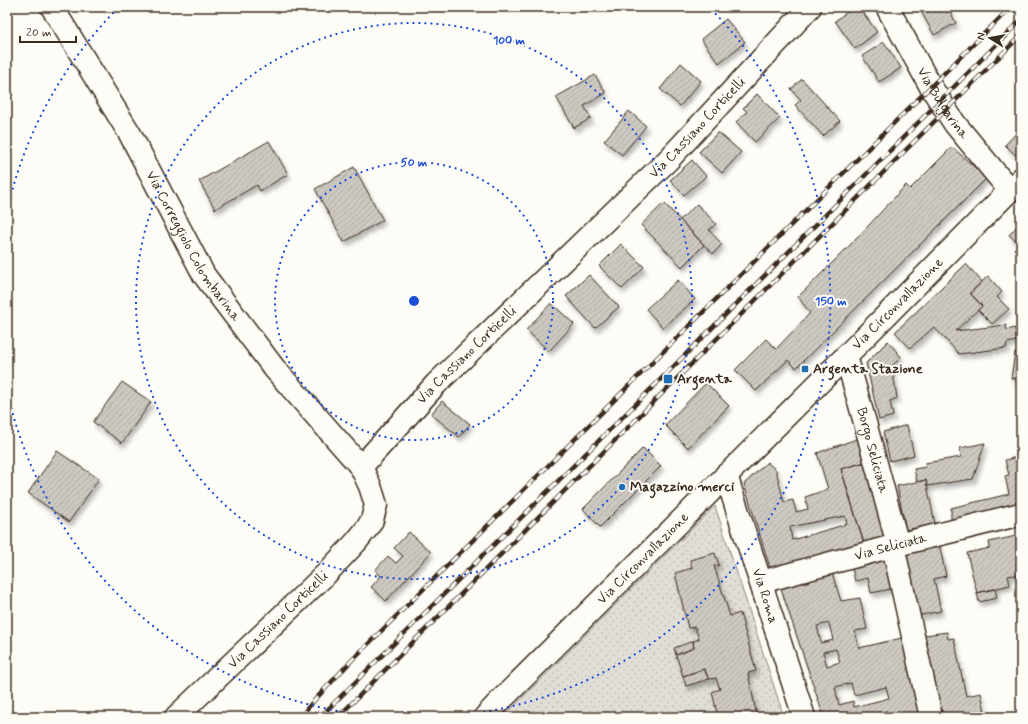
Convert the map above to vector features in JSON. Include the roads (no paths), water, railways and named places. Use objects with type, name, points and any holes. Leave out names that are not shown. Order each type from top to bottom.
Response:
[{"type":"street","name":"Via Correggiolo Colombarina","points":[[52,7],[130,134],[204,275],[274,368],[361,467]]},
{"type":"street","name":"Via Cassiano Corticelli","points":[[176,717],[326,574],[368,527],[372,520],[376,505],[370,486],[361,467],[436,384],[668,160],[810,7]]},
{"type":"street","name":"Via Bulgarina","points":[[887,7],[931,87],[955,124],[1002,181],[1016,184]]},
{"type":"street","name":"Via Circonvallazione","points":[[485,717],[1016,184]]},
{"type":"street","name":"Borgo Seliciata","points":[[846,356],[864,419],[895,546],[931,717]]},
{"type":"street","name":"Via Roma","points":[[726,475],[804,717]]},
{"type":"street","name":"Via Seliciata","points":[[761,582],[1021,514]]},
{"type":"railway","points":[[300,717],[352,660],[1011,7]]},
{"type":"railway","points":[[320,717],[1021,20]]},
{"type":"railway","points":[[338,717],[1021,35]]},
{"type":"place","name":"Argenta Stazione","points":[[805,369]]},
{"type":"place","name":"Argenta","points":[[668,379]]},
{"type":"place","name":"Magazzino merci","points":[[622,487]]}]
